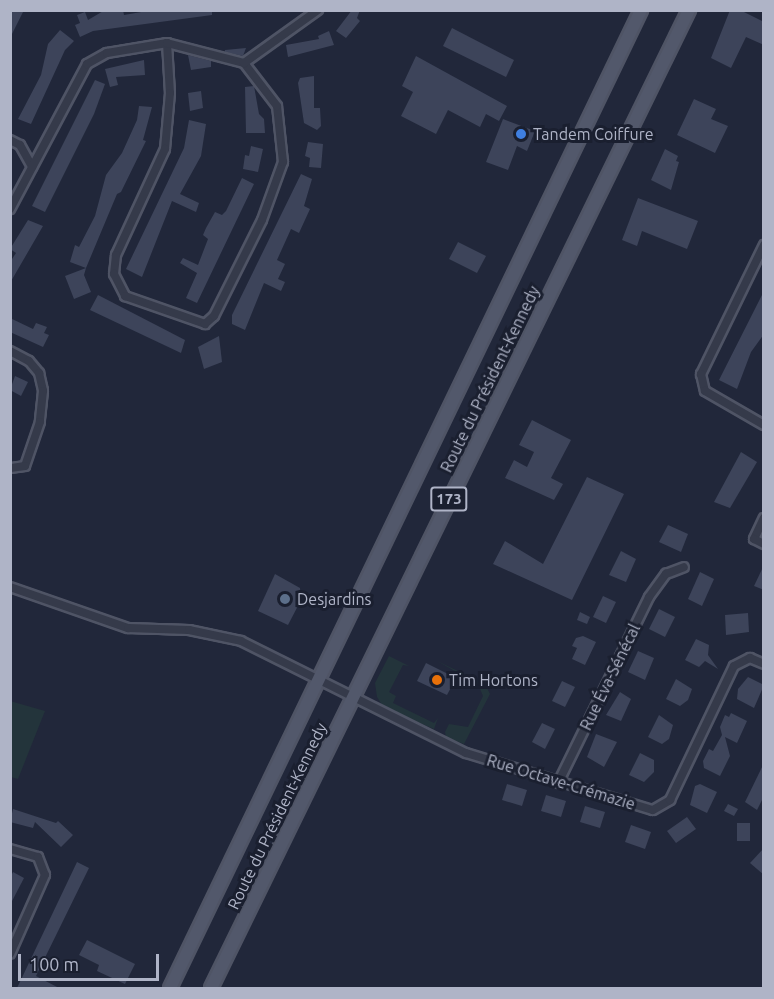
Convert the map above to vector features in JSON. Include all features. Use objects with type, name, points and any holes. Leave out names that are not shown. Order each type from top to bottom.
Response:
[{"type":"main road","name":"Route du Président-Kennedy","points":[[170,988],[641,10]]},
{"type":"main road","name":"Route du Président-Kennedy","points":[[212,988],[689,10]]},
{"type":"street","points":[[244,63],[318,10]]},
{"type":"street","points":[[10,209],[87,64],[107,53],[167,43],[244,63],[277,106],[283,162],[262,220],[214,316],[204,324],[125,296],[114,274],[116,255],[165,149],[170,93],[167,43]]},
{"type":"street","points":[[10,140],[20,145],[32,166]]},
{"type":"street","points":[[764,245],[701,374],[705,391],[764,425]]},
{"type":"street","points":[[10,351],[29,361],[39,373],[43,391],[40,422],[25,466],[10,468]]},
{"type":"street","points":[[764,518],[753,537],[764,544]]},
{"type":"street","name":"Rue Éva-Sénécal","points":[[558,783],[649,597],[666,574],[684,567]]},
{"type":"street","name":"Rue Octave-Crémazie","points":[[10,587],[128,628],[225,636],[466,753],[558,783],[653,810],[670,800],[734,666],[750,658],[764,664]]},
{"type":"street","points":[[10,849],[38,857],[45,875],[10,954]]},
{"type":"shaded area","points":[[389,656],[409,666],[403,665],[389,692],[396,696],[393,703],[434,723],[438,718],[434,729],[384,708],[377,697],[375,683]]},
{"type":"shaded area","points":[[437,661],[485,684],[490,694],[464,744],[446,737],[445,732],[449,724],[468,727],[483,696],[478,684]]},
{"type":"shaded area","points":[[10,701],[45,711],[18,779],[11,777]]},
{"type":"building","points":[[10,10],[24,10],[10,38]]},
{"type":"building","points":[[105,10],[123,10],[124,15],[153,10],[212,10],[212,15],[93,31],[80,37],[75,25],[80,23],[77,15],[85,12],[88,20]]},
{"type":"building","points":[[352,10],[360,10],[357,18],[360,21],[346,38],[336,31]]},
{"type":"building","points":[[730,10],[740,10],[764,22],[764,45],[746,37],[731,68],[711,58]]},
{"type":"building","points":[[452,28],[514,60],[506,77],[443,46]]},
{"type":"building","points":[[60,30],[74,41],[65,50],[31,124],[18,119],[41,75],[48,44]]},
{"type":"building","points":[[329,31],[334,45],[288,57],[286,45],[319,39],[318,36]]},
{"type":"building","points":[[246,48],[243,56],[225,52],[225,50]]},
{"type":"building","points":[[188,55],[211,61],[211,67],[191,70]]},
{"type":"building","points":[[416,56],[507,106],[499,121],[486,114],[480,127],[448,110],[436,134],[401,116],[413,92],[402,86]]},
{"type":"building","points":[[144,60],[145,75],[116,77],[118,85],[110,87],[105,69]]},
{"type":"building","points":[[314,76],[314,108],[320,108],[321,126],[317,130],[304,123],[298,83],[300,78]]},
{"type":"building","points":[[95,80],[105,84],[94,114],[45,212],[32,206]]},
{"type":"building","points":[[254,86],[259,114],[264,119],[265,133],[246,133],[245,87]]},
{"type":"building","points":[[201,91],[203,108],[190,111],[188,93]]},
{"type":"building","points":[[694,99],[716,109],[711,119],[728,126],[715,153],[677,135]]},
{"type":"building","points":[[139,106],[152,107],[143,140],[146,141],[121,192],[117,194],[86,268],[70,262],[75,245],[79,247],[95,216],[106,175],[122,153],[137,120]]},
{"type":"building","points":[[503,119],[535,131],[527,151],[517,146],[508,170],[486,162]]},
{"type":"building","points":[[189,120],[206,124],[201,156],[180,194],[199,203],[196,212],[172,201],[142,277],[126,269],[184,148]]},
{"type":"building","points":[[308,142],[323,144],[321,168],[309,167],[310,158],[305,156]]},
{"type":"building","points":[[251,146],[263,149],[258,172],[243,169],[245,155],[249,156]]},
{"type":"building","points":[[665,149],[678,156],[676,161],[679,162],[671,190],[651,180]]},
{"type":"building","points":[[301,174],[312,179],[304,206],[310,209],[299,233],[291,229],[277,260],[285,264],[278,279],[285,282],[281,291],[264,283],[245,330],[232,324],[232,315]]},
{"type":"building","points":[[242,178],[254,184],[197,303],[186,298],[197,273],[180,263],[183,258],[198,265],[208,239],[203,235],[206,228],[215,212],[222,215],[226,211]]},
{"type":"building","points":[[638,198],[698,221],[687,249],[642,231],[637,246],[622,240]]},
{"type":"building","points":[[28,220],[43,226],[10,283],[10,262],[16,253],[10,249]]},
{"type":"building","points":[[458,242],[486,256],[477,273],[449,259]]},
{"type":"building","points":[[86,268],[84,275],[91,292],[74,299],[65,276]]},
{"type":"building","points":[[764,291],[764,334],[751,352],[737,389],[719,380]]},
{"type":"building","points":[[98,295],[185,340],[181,353],[90,310]]},
{"type":"building","points":[[10,318],[33,329],[36,323],[47,327],[44,333],[49,335],[43,347],[10,332]]},
{"type":"building","points":[[219,336],[222,362],[204,369],[198,347]]},
{"type":"building","points":[[15,376],[28,382],[21,396],[10,390]]},
{"type":"building","points":[[532,420],[571,440],[551,478],[563,484],[554,500],[505,478],[514,460],[527,467],[534,452],[519,445]]},
{"type":"building","points":[[741,452],[757,462],[730,508],[714,502]]},
{"type":"building","points":[[587,477],[624,494],[572,600],[493,564],[505,541],[543,564]]},
{"type":"building","points":[[668,525],[688,534],[681,552],[659,542]]},
{"type":"building","points":[[621,551],[636,559],[626,582],[609,575]]},
{"type":"building","points":[[764,565],[764,590],[754,586]]},
{"type":"building","points":[[700,572],[714,579],[702,606],[688,599]]},
{"type":"building","points":[[275,574],[300,588],[301,600],[288,625],[258,611]]},
{"type":"building","points":[[603,596],[616,602],[606,623],[593,617]]},
{"type":"building","points":[[659,609],[675,617],[665,637],[649,629]]},
{"type":"building","points":[[580,612],[590,617],[587,624],[577,620]]},
{"type":"building","points":[[748,613],[749,632],[726,635],[725,615]]},
{"type":"building","points":[[583,636],[596,642],[585,665],[572,659],[577,648],[572,646],[576,638]]},
{"type":"building","points":[[696,639],[709,645],[708,655],[718,669],[705,661],[699,667],[685,660]]},
{"type":"building","points":[[638,651],[654,658],[645,680],[628,672]]},
{"type":"building","points":[[426,663],[456,678],[447,695],[417,681]]},
{"type":"building","points":[[748,677],[764,685],[754,708],[737,699],[738,689]]},
{"type":"building","points":[[676,679],[692,689],[688,700],[680,706],[666,699]]},
{"type":"building","points":[[562,681],[575,687],[565,707],[552,701]]},
{"type":"building","points":[[620,692],[631,699],[621,721],[606,715]]},
{"type":"building","points":[[731,713],[747,721],[737,743],[725,737],[730,756],[720,776],[704,768],[703,761],[709,749],[713,751],[722,735],[720,727],[725,715],[729,717]]},
{"type":"building","points":[[659,715],[673,725],[669,739],[662,744],[648,737]]},
{"type":"building","points":[[542,723],[555,729],[545,749],[532,742]]},
{"type":"building","points":[[596,734],[617,742],[604,767],[587,757]]},
{"type":"building","points":[[640,753],[654,760],[654,772],[644,782],[629,775]]},
{"type":"building","points":[[764,763],[764,796],[757,810],[745,802]]},
{"type":"building","points":[[507,784],[527,790],[522,806],[502,800]]},
{"type":"building","points":[[700,784],[717,792],[707,813],[690,805],[695,786]]},
{"type":"building","points":[[546,795],[566,801],[561,817],[541,811]]},
{"type":"building","points":[[728,804],[738,809],[734,816],[724,811]]},
{"type":"building","points":[[585,806],[605,812],[600,828],[580,822]]},
{"type":"building","points":[[13,809],[56,823],[58,821],[73,835],[61,847],[35,822],[33,828],[10,822]]},
{"type":"building","points":[[687,817],[696,829],[676,843],[667,831]]},
{"type":"building","points":[[737,823],[750,823],[750,841],[737,841]]},
{"type":"building","points":[[631,825],[651,832],[645,849],[625,842]]},
{"type":"building","points":[[764,848],[764,875],[750,863]]},
{"type":"building","points":[[77,862],[89,868],[36,976],[59,988],[17,988]]},
{"type":"building","points":[[13,872],[24,878],[10,905],[10,878]]},
{"type":"building","points":[[87,940],[135,964],[125,984],[97,971],[99,965],[79,955]]},
{"type":"place","name":"Tandem Coiffure","points":[[521,134]]},
{"type":"place","name":"Desjardins","points":[[285,599]]},
{"type":"place","name":"Tim Hortons","points":[[437,680]]}]
